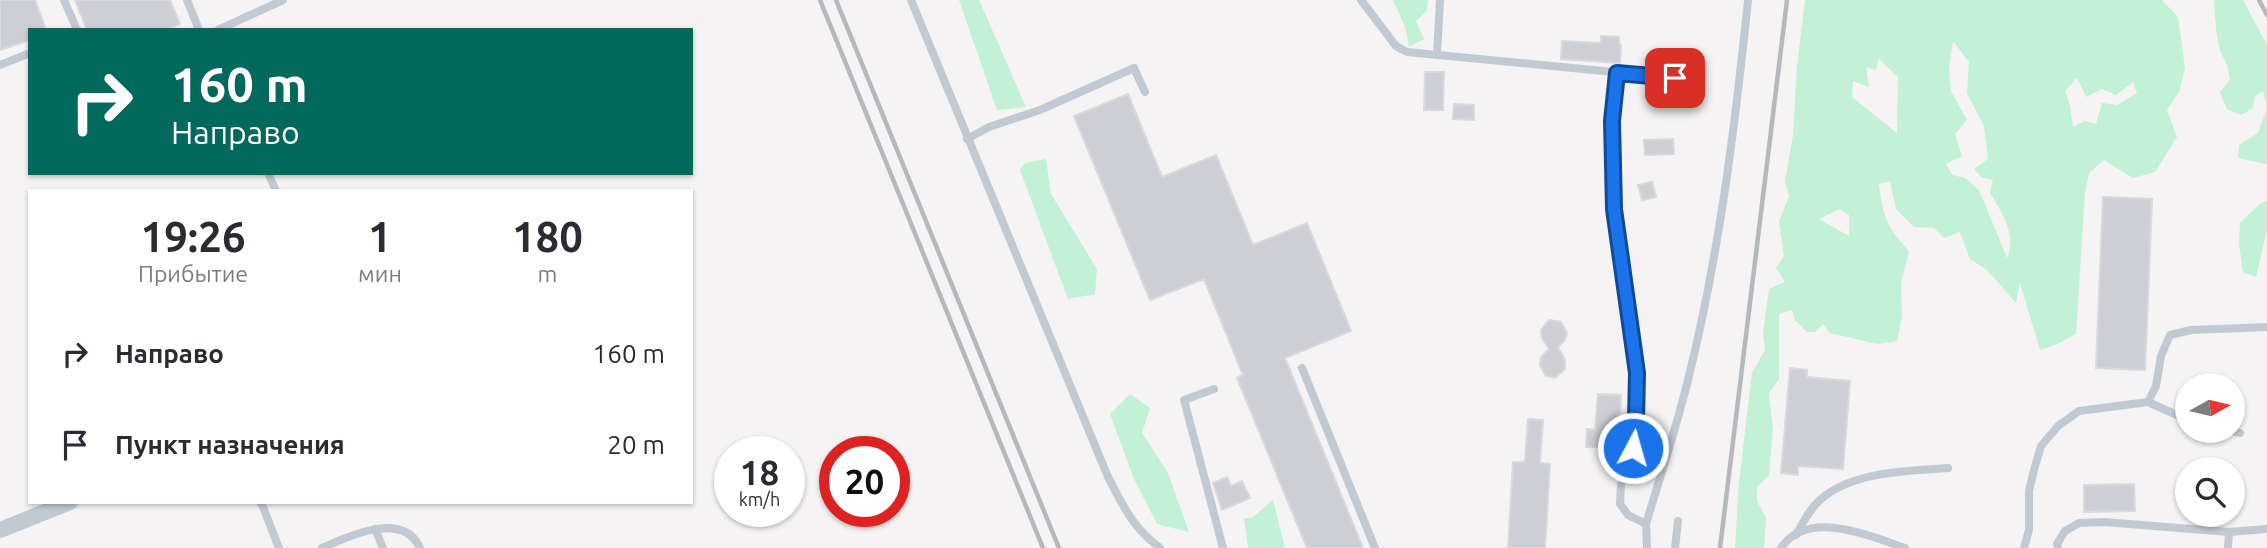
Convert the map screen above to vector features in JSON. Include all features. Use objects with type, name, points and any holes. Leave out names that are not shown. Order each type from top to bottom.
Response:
[{"type":"street","points":[[0,530],[66,504]]},
{"type":"lane","points":[[64,0],[76,28]]},
{"type":"lane","points":[[187,0],[198,28]]},
{"type":"lane","points":[[222,28],[283,0]]},
{"type":"lane","points":[[911,0],[1108,477],[1127,513],[1142,534],[1160,548]]},
{"type":"lane","points":[[1361,0],[1396,46],[1407,52],[1675,78]]},
{"type":"lane","points":[[1437,55],[1440,0]]},
{"type":"lane","points":[[1647,548],[1646,524],[1688,380],[1702,314],[1736,124],[1748,0]]},
{"type":"lane","points":[[0,65],[28,54]]},
{"type":"lane","points":[[967,139],[989,127],[1040,110],[1134,68],[1145,92]]},
{"type":"lane","points":[[1617,73],[1612,121],[1614,209],[1637,373],[1633,448],[1621,485],[1620,504],[1629,514],[1646,524]]},
{"type":"lane","points":[[2148,402],[2156,386],[2161,356],[2171,335],[2191,330],[2267,327]]},
{"type":"lane","points":[[1302,368],[1375,548]]},
{"type":"lane","points":[[1214,389],[1184,400],[1223,548]]},
{"type":"lane","points":[[2024,548],[2029,530],[2029,491],[2034,470],[2041,446],[2058,426],[2079,411],[2148,402],[2175,414]]},
{"type":"lane","points":[[1796,535],[1822,498],[1851,482],[1879,473],[1948,468]]},
{"type":"lane","points":[[262,504],[279,548]]},
{"type":"lane","points":[[1675,548],[1678,522]]},
{"type":"lane","points":[[2058,548],[2057,544],[2065,531],[2079,523],[2104,522],[2230,532],[2267,529]]},
{"type":"lane","points":[[1782,548],[1788,538],[1808,528],[1836,527],[1905,548]]},
{"type":"lane","points":[[322,548],[375,529],[398,528],[415,538],[419,548]]},
{"type":"lane","points":[[375,529],[383,548]]},
{"type":"lane","points":[[2228,548],[2230,532]]},
{"type":"green space","points":[[959,0],[979,0],[1026,107],[997,110]]},
{"type":"green space","points":[[1393,0],[1428,0],[1427,10],[1416,21],[1424,39],[1409,47],[1405,27]]},
{"type":"green space","points":[[1805,0],[2162,0],[2178,17],[2185,68],[2179,92],[2167,110],[2177,137],[2155,172],[2133,178],[2104,160],[2089,173],[2085,193],[2076,334],[2055,345],[2040,350],[2020,283],[2016,303],[1987,270],[1970,259],[1960,232],[1944,238],[1934,228],[1914,227],[1896,209],[1890,181],[1879,184],[1887,220],[1909,251],[1901,283],[1902,316],[1897,341],[1877,344],[1830,333],[1823,324],[1815,332],[1807,332],[1795,320],[1792,310],[1779,314],[1779,379],[1769,393],[1773,429],[1769,475],[1757,487],[1757,501],[1766,518],[1764,548],[1735,548],[1739,482],[1752,373],[1765,350],[1763,333],[1769,289],[1785,282],[1776,268],[1784,256],[1779,221],[1789,196],[1785,181],[1793,135],[1797,65]],"holes":[[[1953,41],[1969,62],[1967,93],[1984,126],[1988,159],[1974,169],[1981,177],[1993,180],[1990,193],[2009,233],[2010,249],[2007,258],[1979,190],[1965,178],[1952,175],[1946,164],[1962,156],[1955,134],[1967,120],[1951,91],[1949,70]],[[1879,59],[1898,77],[1897,133],[1852,97],[1853,81],[1869,87],[1866,67],[1876,70]],[[2077,78],[2086,97],[2102,89],[2116,95],[2133,82],[2137,93],[2117,105],[2102,103],[2096,124],[2085,121],[2073,127],[2065,91]],[[1839,209],[1849,215],[1849,236],[1819,219]]]},
{"type":"green space","points":[[2214,0],[2243,0],[2267,45],[2267,105],[2263,91],[2255,96],[2253,108],[2241,115],[2227,109],[2220,92],[2230,80],[2218,42]]},
{"type":"green space","points":[[2267,108],[2267,164],[2238,158],[2239,145],[2258,133]]},
{"type":"green space","points":[[1046,159],[1051,194],[1097,269],[1095,294],[1068,299],[1020,170],[1025,163]]},
{"type":"green space","points":[[2267,201],[2267,229],[2256,277],[2243,272],[2239,244],[2240,223],[2261,203]]},
{"type":"green space","points":[[1130,394],[1150,408],[1142,433],[1168,473],[1189,532],[1157,524],[1134,479],[1110,414]]},
{"type":"green space","points":[[1273,500],[1285,548],[1248,548],[1244,518],[1252,518]]},
{"type":"building","points":[[0,0],[35,0],[45,28],[28,28],[28,41],[0,50]]},
{"type":"building","points":[[75,0],[170,0],[180,24],[170,28],[86,28]]},
{"type":"building","points":[[1601,36],[1619,37],[1620,63],[1561,59],[1562,41],[1601,43]]},
{"type":"building","points":[[1425,72],[1444,72],[1443,110],[1424,110]]},
{"type":"building","points":[[1128,94],[1162,177],[1216,155],[1253,245],[1307,223],[1351,331],[1285,358],[1363,548],[1307,548],[1237,378],[1243,375],[1204,279],[1150,300],[1074,116]]},
{"type":"building","points":[[1454,104],[1474,105],[1474,120],[1453,119]]},
{"type":"building","points":[[1673,139],[1674,154],[1645,155],[1644,140]]},
{"type":"building","points":[[1652,182],[1656,197],[1642,200],[1638,185]]},
{"type":"building","points":[[2103,197],[2152,199],[2145,370],[2096,368]]},
{"type":"building","points":[[1549,320],[1561,322],[1567,333],[1558,347],[1565,360],[1565,369],[1555,378],[1546,376],[1540,366],[1541,357],[1549,349],[1542,338],[1541,330]]},
{"type":"building","points":[[1790,368],[1807,370],[1807,377],[1850,381],[1843,469],[1798,466],[1798,475],[1781,473]]},
{"type":"building","points":[[1598,394],[1621,395],[1616,448],[1586,447],[1587,429],[1595,430]]},
{"type":"building","points":[[1528,419],[1543,420],[1540,463],[1550,464],[1545,548],[1508,548],[1513,462],[1525,462]]},
{"type":"building","points":[[1227,477],[1231,486],[1242,481],[1250,498],[1222,510],[1213,483]]},
{"type":"building","points":[[2134,484],[2135,511],[2084,512],[2084,485]]},
{"type":"railway","points":[[820,0],[1043,548]]},
{"type":"railway","points":[[836,0],[1059,548]]},
{"type":"railway","points":[[1720,548],[1787,0]]},
{"type":"railway","points":[[2259,0],[2267,15]]},
{"type":"route","points":[[1633,448],[1637,373],[1614,209],[1612,121],[1617,73],[1675,78]]}]
